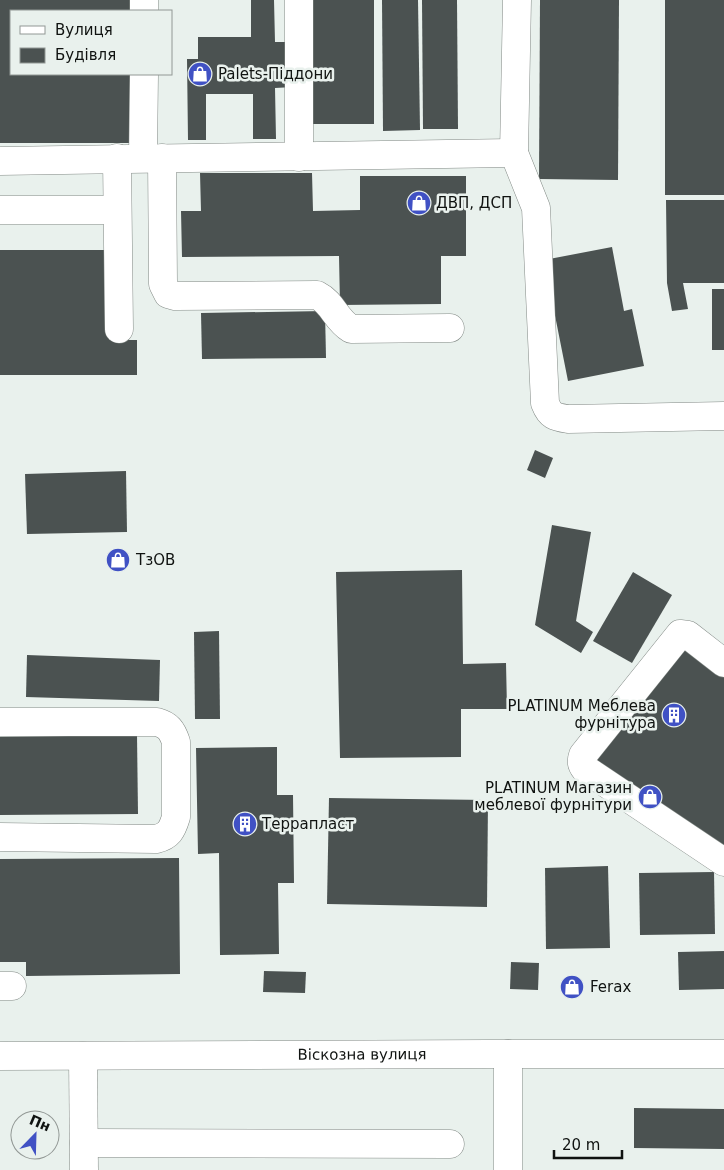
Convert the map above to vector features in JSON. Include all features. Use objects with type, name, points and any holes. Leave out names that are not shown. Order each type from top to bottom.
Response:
[{"type":"street","points":[[299,0],[299,156]]},
{"type":"street","points":[[517,0],[514,153],[536,208],[545,403],[548,411],[557,418],[568,419],[724,416]]},
{"type":"street","points":[[144,75],[141,158],[163,284],[168,294],[174,296],[317,295],[323,298],[338,320],[351,328],[450,328]]},
{"type":"street","points":[[0,160],[514,153]]},
{"type":"street","points":[[119,329],[118,210],[141,158]]},
{"type":"street","points":[[0,210],[118,210]]},
{"type":"street","points":[[724,663],[688,635],[680,634],[583,755],[581,760],[585,768],[724,862]]},
{"type":"street","points":[[0,722],[156,722],[166,724],[173,732],[176,742],[176,817],[173,829],[166,836],[156,839],[0,837]]},
{"type":"street","points":[[508,1054],[508,1170]]},
{"type":"street","name":"Віскозна вулиця","points":[[0,1056],[724,1054]]},
{"type":"street","points":[[83,1056],[84,1170]]},
{"type":"street","points":[[84,1143],[450,1144]]},
{"type":"building","points":[[0,0],[132,0],[132,10],[10,10],[10,75],[132,75],[132,143],[0,143]]},
{"type":"building","points":[[251,0],[274,0],[275,42],[293,42],[293,87],[275,88],[276,139],[253,139],[253,94],[206,94],[206,140],[188,140],[187,59],[198,59],[198,37],[251,37]]},
{"type":"building","points":[[309,0],[374,0],[374,124],[309,124]]},
{"type":"building","points":[[382,0],[418,0],[420,130],[383,131]]},
{"type":"building","points":[[422,0],[457,0],[458,129],[423,129]]},
{"type":"building","points":[[540,0],[619,0],[618,180],[539,179]]},
{"type":"building","points":[[665,0],[724,0],[724,195],[665,195]]},
{"type":"building","points":[[200,173],[312,173],[313,211],[360,210],[360,176],[466,176],[466,256],[441,256],[441,304],[340,305],[339,256],[182,257],[181,211],[201,211]]},
{"type":"building","points":[[666,200],[724,200],[724,283],[683,283],[688,309],[672,311],[667,283]]},
{"type":"building","points":[[612,247],[624,311],[632,309],[644,366],[568,381],[544,260]]},
{"type":"building","points":[[0,250],[108,250],[109,340],[137,340],[137,375],[0,375]]},
{"type":"building","points":[[712,289],[724,289],[724,350],[712,350]]},
{"type":"building","points":[[325,311],[326,358],[202,359],[201,313]]},
{"type":"building","points":[[535,450],[553,458],[545,478],[527,470]]},
{"type":"building","points":[[126,471],[127,532],[27,534],[25,474]]},
{"type":"building","points":[[552,525],[591,532],[576,621],[593,632],[581,653],[535,625]]},
{"type":"building","points":[[462,570],[463,664],[506,663],[507,709],[461,709],[461,757],[340,758],[336,572]]},
{"type":"building","points":[[633,572],[672,595],[632,663],[593,641]]},
{"type":"building","points":[[219,631],[220,719],[195,719],[194,632]]},
{"type":"building","name":"PLATINUM Меблева фурнітура","points":[[684,639],[724,672],[724,852],[591,759]]},
{"type":"building","points":[[27,655],[160,660],[159,701],[26,697]]},
{"type":"building","points":[[137,735],[138,814],[0,815],[0,737]]},
{"type":"building","name":"Террапласт","points":[[277,747],[277,795],[293,795],[294,883],[278,883],[279,954],[220,955],[219,853],[198,854],[196,748]]},
{"type":"building","points":[[329,798],[488,800],[487,907],[327,904]]},
{"type":"building","points":[[179,858],[180,974],[26,976],[26,962],[0,962],[0,859]]},
{"type":"building","points":[[608,866],[610,948],[546,949],[545,868]]},
{"type":"building","points":[[714,872],[715,934],[640,935],[639,873]]},
{"type":"building","points":[[724,951],[724,989],[679,990],[678,952]]},
{"type":"building","points":[[511,962],[539,963],[538,990],[510,989]]},
{"type":"building","points":[[264,971],[306,972],[305,993],[263,992]]},
{"type":"building","points":[[634,1108],[724,1109],[724,1149],[634,1148]]},
{"type":"place","name":"Palets-Піддони","points":[[200,74]]},
{"type":"place","name":"ДВП, ДСП","points":[[419,203]]},
{"type":"place","name":"ТзОВ","points":[[118,560]]},
{"type":"place","name":"PLATINUM Меблева фурнітура","points":[[674,715]]},
{"type":"place","name":"PLATINUM Магазин меблевої фурнітури","points":[[650,797]]},
{"type":"place","name":"Террапласт","points":[[245,824]]},
{"type":"place","name":"Ferax","points":[[572,987]]}]
